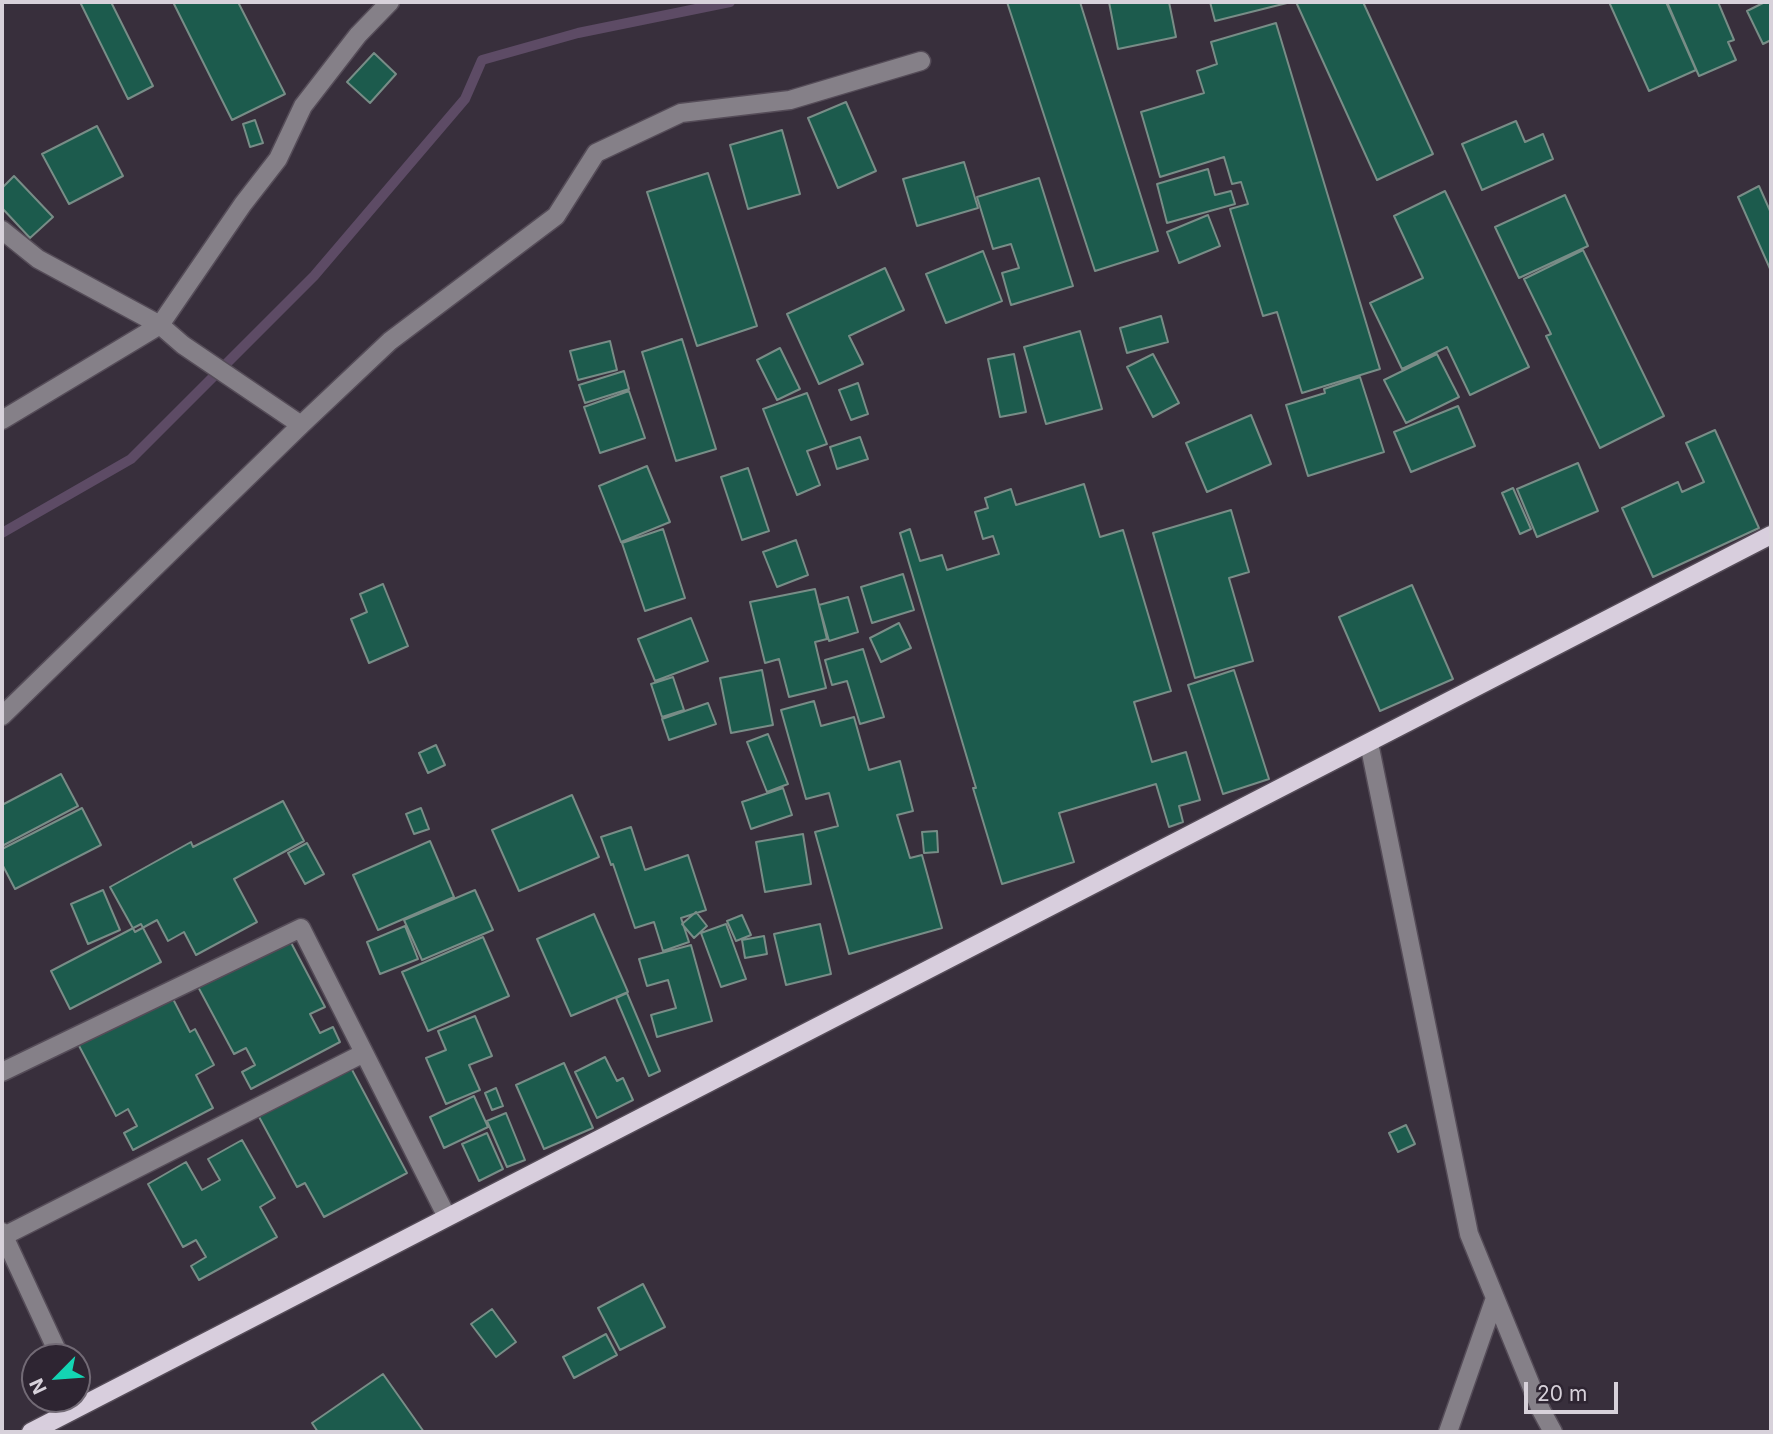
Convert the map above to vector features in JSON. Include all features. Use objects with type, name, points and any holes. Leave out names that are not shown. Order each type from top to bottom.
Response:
[{"type":"main road","points":[[91,1394],[447,1217],[1771,535]]},
{"type":"main road","points":[[31,1432],[59,1413]]},
{"type":"street","points":[[2,420],[160,325],[243,204],[278,159],[303,106],[358,35],[390,2]]},
{"type":"street","points":[[2,716],[390,341],[556,216],[596,152],[681,113],[790,100],[920,61]]},
{"type":"street","points":[[2,230],[38,259],[160,325],[183,345],[301,425]]},
{"type":"street","points":[[1369,743],[1469,1234],[1553,1432]]},
{"type":"street","points":[[2,1072],[301,928],[447,1217]]},
{"type":"street","points":[[53,1343],[2,1235],[364,1053]]},
{"type":"street","points":[[1448,1432],[1495,1298]]},
{"type":"building","points":[[80,2],[111,2],[153,86],[128,99]]},
{"type":"building","points":[[173,2],[238,2],[285,94],[232,120]]},
{"type":"building","points":[[1007,2],[1080,2],[1158,251],[1095,271]]},
{"type":"building","points":[[1109,2],[1169,2],[1176,37],[1118,49]]},
{"type":"building","points":[[1210,2],[1291,2],[1215,21]]},
{"type":"building","points":[[1296,2],[1363,2],[1433,154],[1377,180]]},
{"type":"building","points":[[1609,2],[1666,2],[1696,70],[1649,91]]},
{"type":"building","points":[[1667,2],[1718,2],[1734,40],[1728,42],[1736,60],[1699,76]]},
{"type":"building","points":[[1765,2],[1771,2],[1771,40],[1763,44],[1747,11]]},
{"type":"building","points":[[1276,23],[1380,369],[1302,393],[1277,312],[1263,316],[1230,209],[1248,204],[1241,182],[1232,184],[1224,157],[1160,177],[1141,112],[1204,93],[1197,71],[1217,64],[1211,42]]},
{"type":"building","points":[[374,53],[396,74],[370,103],[347,82]]},
{"type":"building","points":[[846,102],[876,171],[838,188],[808,118]]},
{"type":"building","points":[[255,120],[263,143],[250,147],[243,124]]},
{"type":"building","points":[[1516,121],[1525,142],[1543,134],[1553,159],[1482,190],[1462,144]]},
{"type":"building","points":[[97,126],[123,176],[69,204],[42,154]]},
{"type":"building","points":[[782,130],[800,194],[748,209],[730,145]]},
{"type":"building","points":[[964,162],[978,208],[917,226],[903,179]]},
{"type":"building","points":[[1208,169],[1215,195],[1231,191],[1235,204],[1167,223],[1157,184]]},
{"type":"building","points":[[708,173],[757,326],[697,346],[647,192]]},
{"type":"building","points":[[14,176],[53,217],[30,238],[2,208],[2,188]]},
{"type":"building","points":[[1039,178],[1073,286],[1011,305],[1002,273],[1019,268],[1011,244],[993,249],[977,197]]},
{"type":"building","points":[[1759,186],[1771,213],[1771,271],[1738,197]]},
{"type":"building","points":[[1445,191],[1529,367],[1470,395],[1447,347],[1402,369],[1370,303],[1423,278],[1394,216]]},
{"type":"building","points":[[1565,195],[1588,246],[1519,278],[1495,227]]},
{"type":"building","points":[[1208,215],[1220,246],[1179,263],[1167,232]]},
{"type":"building","points":[[1583,250],[1664,416],[1600,448],[1546,336],[1551,334],[1524,279]]},
{"type":"building","points":[[983,251],[1002,301],[946,323],[926,274]]},
{"type":"building","points":[[885,268],[904,310],[849,336],[863,364],[819,384],[787,314]]},
{"type":"building","points":[[1161,316],[1168,342],[1127,353],[1120,328]]},
{"type":"building","points":[[1080,331],[1102,409],[1046,424],[1024,347]]},
{"type":"building","points":[[682,339],[716,449],[676,461],[642,352]]},
{"type":"building","points":[[610,341],[617,370],[578,380],[570,351]]},
{"type":"building","points":[[780,348],[800,389],[777,400],[757,360]]},
{"type":"building","points":[[1014,354],[1026,412],[1000,417],[988,359]]},
{"type":"building","points":[[1153,354],[1179,403],[1153,417],[1127,367]]},
{"type":"building","points":[[1437,354],[1459,397],[1406,423],[1384,380]]},
{"type":"building","points":[[624,371],[629,389],[585,403],[579,385]]},
{"type":"building","points":[[1360,377],[1384,452],[1308,476],[1286,405],[1325,393],[1324,389]]},
{"type":"building","points":[[858,383],[868,414],[851,420],[839,390]]},
{"type":"building","points":[[629,391],[645,438],[600,453],[584,407]]},
{"type":"building","points":[[807,393],[827,444],[807,451],[820,485],[797,495],[763,409]]},
{"type":"building","points":[[1458,406],[1475,446],[1411,472],[1394,432]]},
{"type":"building","points":[[1251,415],[1271,464],[1207,492],[1186,443]]},
{"type":"building","points":[[1715,430],[1759,528],[1653,577],[1622,508],[1678,482],[1682,492],[1704,482],[1686,443]]},
{"type":"building","points":[[860,437],[868,459],[837,469],[830,447]]},
{"type":"building","points":[[1578,463],[1598,511],[1537,537],[1517,489]]},
{"type":"building","points":[[647,466],[670,522],[621,542],[599,486]]},
{"type":"building","points":[[748,468],[769,531],[742,540],[721,477]]},
{"type":"building","points":[[1084,484],[1100,537],[1123,530],[1171,691],[1134,702],[1152,762],[1186,752],[1200,800],[1179,806],[1183,822],[1169,827],[1156,784],[1059,813],[1074,862],[1002,884],[900,533],[910,529],[920,561],[942,555],[947,570],[999,554],[993,536],[983,539],[975,512],[988,508],[985,498],[1011,489],[1016,505]]},
{"type":"building","points":[[1513,488],[1531,529],[1520,534],[1502,493]]},
{"type":"building","points":[[1231,510],[1249,572],[1229,578],[1253,661],[1195,678],[1153,533]]},
{"type":"building","points":[[663,529],[685,598],[645,611],[622,543]]},
{"type":"building","points":[[796,540],[808,575],[777,587],[763,552]]},
{"type":"building","points":[[903,574],[914,610],[872,623],[861,587]]},
{"type":"building","points":[[383,584],[408,646],[369,663],[351,619],[367,612],[360,594]]},
{"type":"building","points":[[1412,585],[1453,679],[1380,711],[1339,617]]},
{"type":"building","points":[[815,589],[827,639],[815,642],[826,688],[789,697],[779,659],[765,663],[750,602]]},
{"type":"building","points":[[848,597],[858,632],[829,641],[819,605]]},
{"type":"building","points":[[691,618],[708,661],[655,681],[638,639]]},
{"type":"building","points":[[899,623],[911,648],[881,662],[870,638]]},
{"type":"building","points":[[863,649],[884,717],[860,724],[847,681],[832,685],[825,660]]},
{"type":"building","points":[[762,670],[773,725],[731,733],[720,678]]},
{"type":"building","points":[[1234,670],[1269,779],[1223,794],[1188,685]]},
{"type":"building","points":[[673,677],[684,710],[662,717],[651,684]]},
{"type":"building","points":[[814,701],[821,726],[854,717],[869,770],[900,761],[913,811],[897,815],[910,858],[922,855],[942,928],[849,954],[815,832],[838,826],[829,793],[806,799],[781,710]]},
{"type":"building","points":[[708,703],[716,724],[669,740],[662,719]]},
{"type":"building","points":[[768,734],[788,784],[767,792],[747,742]]},
{"type":"building","points":[[436,745],[445,765],[428,773],[419,753]]},
{"type":"building","points":[[61,774],[78,806],[2,846],[2,805]]},
{"type":"building","points":[[783,788],[792,815],[751,829],[742,802]]},
{"type":"building","points":[[572,795],[599,857],[519,891],[492,830]]},
{"type":"building","points":[[283,801],[304,841],[234,879],[257,922],[196,955],[184,932],[168,941],[157,920],[135,932],[110,887],[191,842],[193,847]]},
{"type":"building","points":[[82,808],[101,845],[15,889],[2,864],[2,849]]},
{"type":"building","points":[[421,808],[429,829],[414,834],[406,814]]},
{"type":"building","points":[[631,827],[645,870],[688,855],[706,910],[681,918],[689,942],[663,951],[654,922],[635,928],[601,837]]},
{"type":"building","points":[[937,831],[938,852],[924,853],[922,832]]},
{"type":"building","points":[[803,834],[811,884],[765,892],[756,842]]},
{"type":"building","points":[[430,841],[454,897],[378,930],[353,875]]},
{"type":"building","points":[[307,843],[324,874],[305,884],[288,853]]},
{"type":"building","points":[[103,890],[120,930],[88,944],[71,904]]},
{"type":"building","points":[[475,890],[493,930],[422,960],[404,920]]},
{"type":"building","points":[[696,912],[707,926],[694,938],[682,924]]},
{"type":"building","points":[[594,914],[628,992],[571,1016],[537,939]]},
{"type":"building","points":[[742,915],[751,935],[736,941],[727,921]]},
{"type":"building","points":[[141,924],[161,962],[70,1009],[51,971]]},
{"type":"building","points":[[726,924],[746,979],[721,987],[701,933]]},
{"type":"building","points":[[820,924],[831,974],[786,985],[774,934]]},
{"type":"building","points":[[405,926],[418,959],[380,974],[367,942]]},
{"type":"building","points":[[287,935],[325,1007],[310,1014],[320,1033],[333,1027],[340,1042],[251,1089],[242,1072],[255,1065],[246,1048],[234,1054],[196,983]]},
{"type":"building","points":[[764,936],[767,954],[745,958],[742,940]]},
{"type":"building","points":[[483,937],[509,996],[428,1031],[402,972]]},
{"type":"building","points":[[691,945],[712,1021],[657,1037],[651,1015],[676,1008],[668,980],[647,986],[639,959]]},
{"type":"building","points":[[170,993],[190,1032],[195,1029],[214,1065],[196,1075],[213,1108],[133,1150],[124,1133],[137,1126],[128,1109],[116,1116],[77,1042]]},
{"type":"building","points":[[627,993],[660,1071],[649,1076],[616,998]]},
{"type":"building","points":[[475,1016],[492,1056],[469,1065],[480,1090],[446,1104],[426,1058],[446,1050],[438,1031]]},
{"type":"building","points":[[605,1057],[617,1081],[623,1078],[633,1100],[597,1118],[575,1072]]},
{"type":"building","points":[[564,1063],[593,1128],[544,1149],[516,1085]]},
{"type":"building","points":[[350,1066],[407,1173],[324,1217],[305,1183],[297,1187],[258,1115]]},
{"type":"building","points":[[496,1088],[503,1106],[492,1110],[485,1093]]},
{"type":"building","points":[[474,1096],[488,1127],[444,1148],[430,1117]]},
{"type":"building","points":[[506,1113],[525,1160],[507,1167],[487,1121]]},
{"type":"building","points":[[1406,1125],[1415,1144],[1398,1152],[1389,1133]]},
{"type":"building","points":[[487,1133],[503,1169],[479,1181],[462,1144]]},
{"type":"building","points":[[242,1140],[275,1198],[260,1207],[277,1237],[199,1280],[191,1266],[206,1257],[196,1240],[183,1247],[148,1184],[186,1162],[202,1190],[220,1180],[208,1159]]},
{"type":"building","points":[[643,1284],[665,1327],[620,1350],[598,1308]]},
{"type":"building","points":[[492,1309],[516,1342],[496,1357],[471,1324]]},
{"type":"building","points":[[606,1334],[617,1355],[574,1378],[563,1357]]},
{"type":"building","points":[[383,1374],[424,1432],[318,1432],[312,1423]]},
{"type":"waterway","points":[[2,533],[131,459],[314,276],[465,99],[482,60],[578,33],[730,2]]}]
